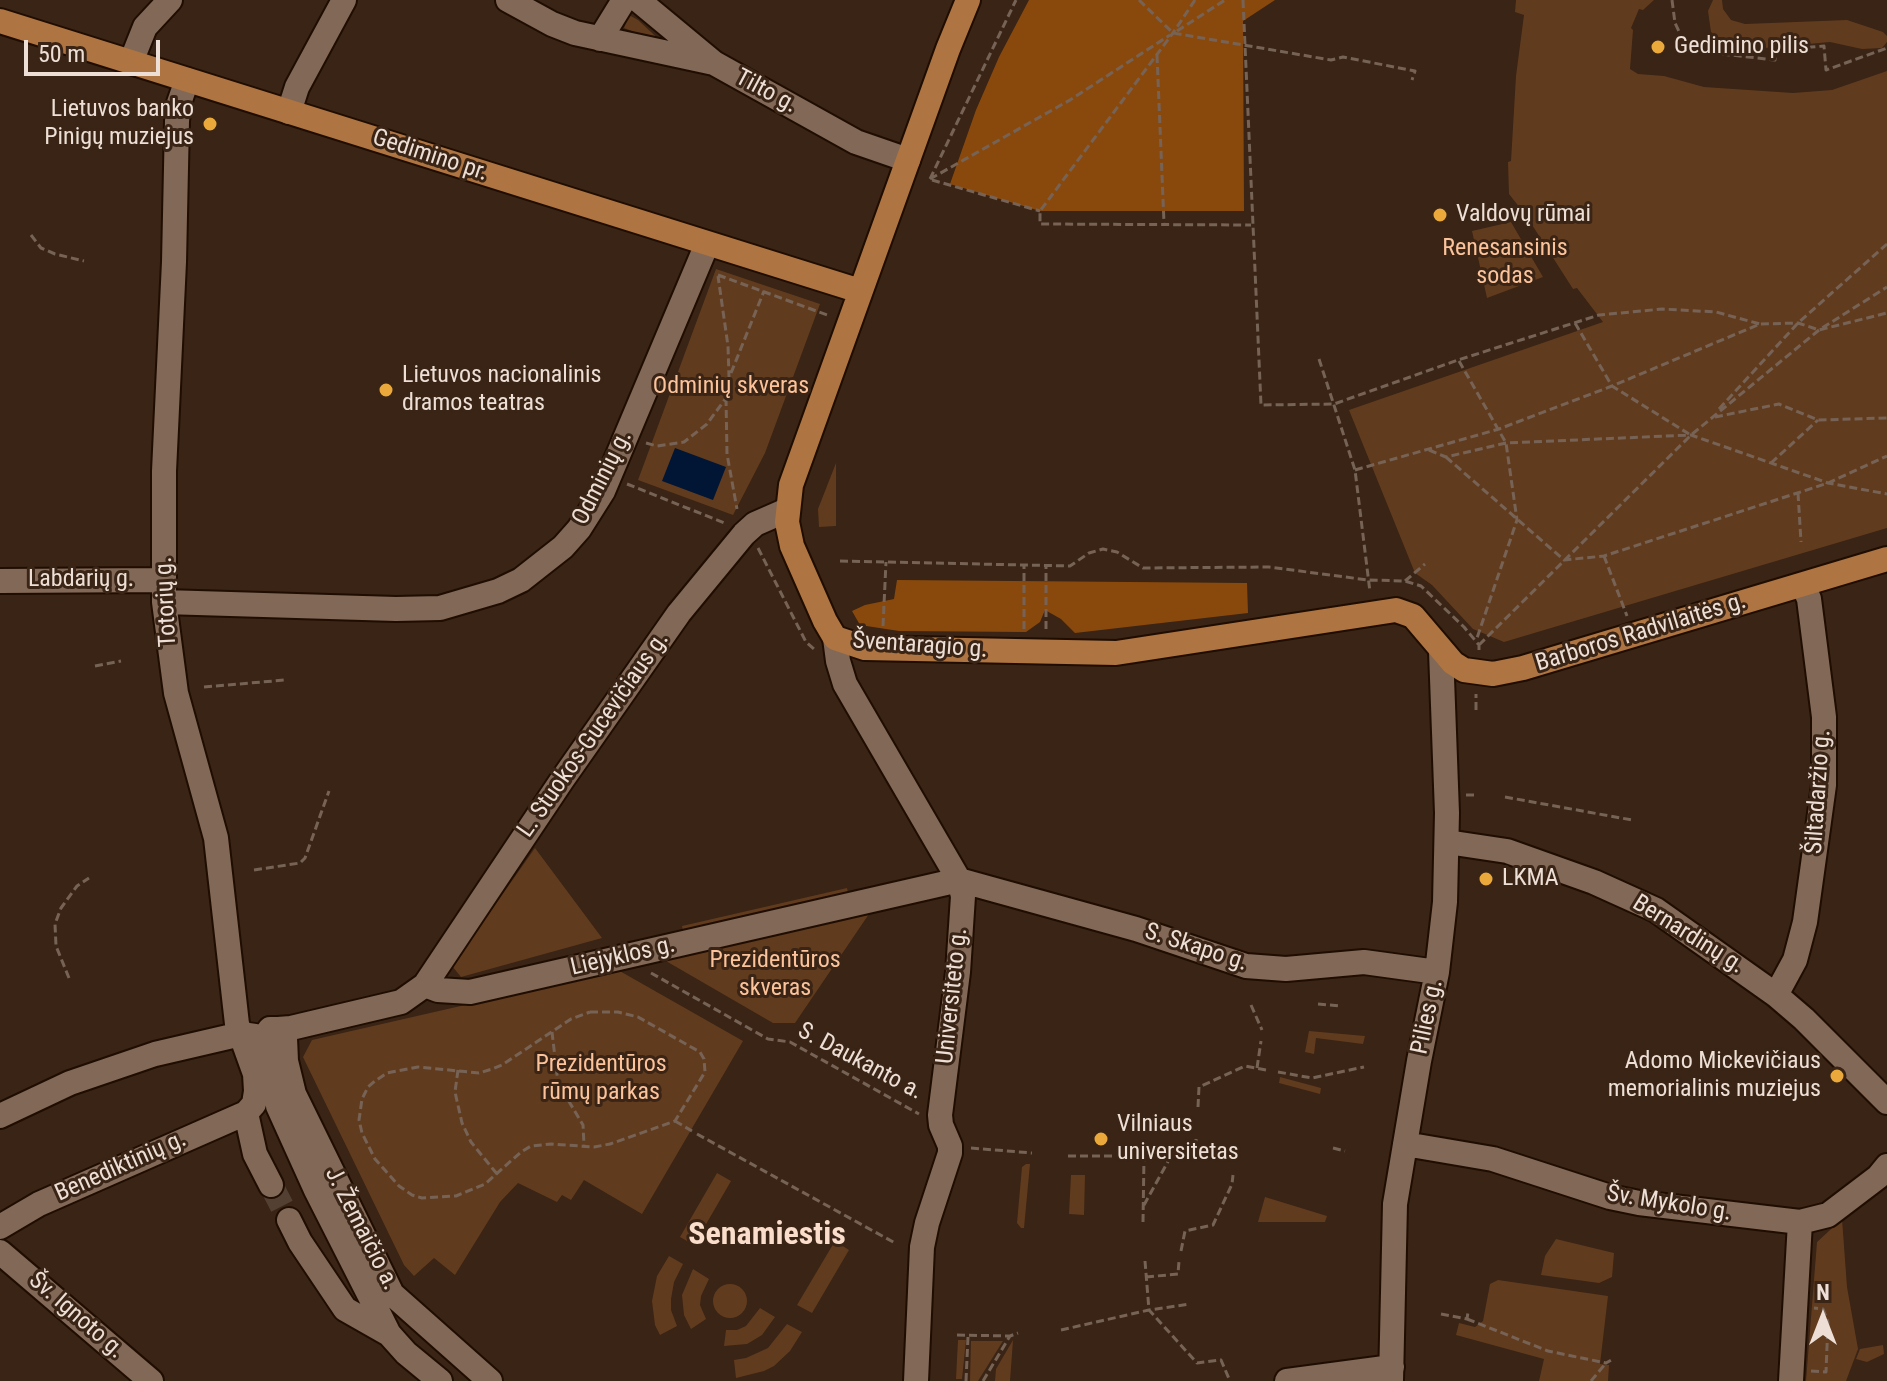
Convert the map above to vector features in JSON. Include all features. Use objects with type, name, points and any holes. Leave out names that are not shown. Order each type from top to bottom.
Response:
[{"type":"main road","name":"Šventaragio g.","points":[[968,0],[791,485],[787,510],[792,546],[835,638],[865,648],[1107,653],[1385,610],[1406,611],[1413,616]]},
{"type":"main road","name":"Gedimino pr.","points":[[0,21],[860,291]]},
{"type":"main road","name":"Barboros Radvilaitės g.","points":[[1413,616],[1441,651],[1464,670],[1493,674],[1634,636],[1887,559]]},
{"type":"street","points":[[131,62],[145,27],[170,0]]},
{"type":"street","points":[[289,112],[297,87],[344,0]]},
{"type":"street","points":[[508,0],[552,24],[600,39],[714,63]]},
{"type":"street","points":[[600,39],[624,0]]},
{"type":"street","name":"Tilto g.","points":[[638,0],[714,63],[856,142],[908,160]]},
{"type":"street","name":"Totorių g.","points":[[187,80],[177,121],[163,591],[176,693],[216,838],[237,1024],[273,1036]]},
{"type":"street","name":"Odminių g.","points":[[163,591],[396,609],[440,608],[498,591],[542,565],[579,529],[603,491],[707,270],[707,244]]},
{"type":"street","name":"L. Stuokos-Gucevičiaus g.","points":[[425,985],[637,670],[698,589],[755,524],[787,510]]},
{"type":"street","name":"Labdarių g.","points":[[0,581],[163,591]]},
{"type":"street","name":"Šiltadaržio g.","points":[[1776,995],[1795,960],[1805,922],[1824,785],[1824,717],[1809,599],[1803,585]]},
{"type":"street","name":"Universiteto g.","points":[[835,638],[845,684],[959,880],[963,896],[958,972],[940,1115],[950,1153],[923,1239],[916,1381]]},
{"type":"street","name":"Pilies g.","points":[[1392,1374],[1394,1229],[1405,1144],[1443,928],[1447,842],[1441,651]]},
{"type":"street","name":"Bernardinų g.","points":[[1447,842],[1507,851],[1631,898],[1682,926],[1804,1019],[1887,1102]]},
{"type":"street","name":"Liejyklos g.","points":[[425,985],[438,990],[470,992],[959,880]]},
{"type":"street","name":"S. Skapo g.","points":[[959,880],[1136,929],[1246,966],[1286,969],[1364,962],[1437,972]]},
{"type":"street","points":[[0,1116],[70,1083],[155,1054],[273,1036],[401,1002],[425,985]]},
{"type":"street","name":"Totorių g.","points":[[246,1113],[254,1104],[273,1036]]},
{"type":"street","name":"Totorių g.","points":[[273,1036],[278,1106],[383,1300],[389,1334],[406,1353],[440,1381]]},
{"type":"street","points":[[246,1113],[255,1154],[271,1185]]},
{"type":"street","name":"Benediktinių g.","points":[[0,1227],[39,1204],[246,1113]]},
{"type":"street","name":"Šv. Mykolo g.","points":[[1405,1144],[1493,1159],[1610,1197],[1639,1203],[1800,1222],[1828,1215],[1884,1173]]},
{"type":"street","points":[[289,1220],[345,1309],[389,1334]]},
{"type":"street","points":[[1791,1375],[1800,1222]]},
{"type":"street","points":[[310,1257],[352,1238]]},
{"type":"street","name":"Šv. Ignoto g.","points":[[3,1259],[151,1381]]},
{"type":"street","name":"J. Žemaičio a.","points":[[383,1300],[490,1381]]},
{"type":"street","points":[[1287,1381],[1392,1374]]},
{"type":"path","points":[[930,179],[1016,0]]},
{"type":"path","points":[[1139,0],[1173,33],[1331,60],[1343,57],[1415,71],[1412,80]]},
{"type":"path","points":[[1195,0],[1040,211],[1040,224],[1251,225]]},
{"type":"path","points":[[930,179],[1070,100],[1225,0]]},
{"type":"path","points":[[1243,0],[1261,405],[1334,404],[1599,315],[1662,309],[1716,312],[1760,324],[1798,323],[1819,330],[1887,313]]},
{"type":"path","points":[[1672,0],[1675,23],[1682,38],[1704,52],[1775,60],[1775,50],[1824,46],[1826,70],[1887,48]]},
{"type":"path","points":[[1157,55],[1164,224]]},
{"type":"path","points":[[930,179],[1040,211]]},
{"type":"path","points":[[31,235],[41,248],[84,261]]},
{"type":"path","points":[[1711,417],[1798,323],[1887,244]]},
{"type":"path","points":[[707,270],[848,323]]},
{"type":"path","points":[[707,270],[728,342],[727,454],[744,534]]},
{"type":"path","points":[[1458,360],[1506,443],[1517,520],[1477,643],[1711,417],[1819,330],[1887,287]]},
{"type":"path","points":[[729,377],[764,291]]},
{"type":"path","points":[[1575,323],[1612,386],[1691,435],[1828,483],[1887,494]]},
{"type":"path","points":[[1355,470],[1499,429],[1760,324]]},
{"type":"path","points":[[1319,359],[1355,470],[1370,592]]},
{"type":"path","points":[[627,436],[657,446],[684,442],[707,424],[726,398]]},
{"type":"path","points":[[1711,417],[1779,404],[1818,420],[1887,418]]},
{"type":"path","points":[[1771,463],[1818,420]]},
{"type":"path","points":[[1446,457],[1506,443],[1691,435]]},
{"type":"path","points":[[1429,450],[1446,457],[1564,560],[1604,556],[1828,483],[1887,456]]},
{"type":"path","points":[[1798,493],[1801,542]]},
{"type":"path","points":[[840,561],[1070,566],[1089,553],[1103,549],[1117,552],[1143,568],[1269,567],[1368,580]]},
{"type":"path","points":[[1604,556],[1634,636]]},
{"type":"path","points":[[883,636],[886,562]]},
{"type":"path","points":[[1405,581],[1425,564]]},
{"type":"path","points":[[1024,565],[1024,629]]},
{"type":"path","points":[[1046,565],[1046,630],[1057,630]]},
{"type":"path","points":[[95,666],[121,661]]},
{"type":"path","points":[[204,687],[285,680]]},
{"type":"path","points":[[254,870],[300,863],[305,858],[329,791]]},
{"type":"path","points":[[1505,797],[1632,820]]},
{"type":"path","points":[[69,978],[56,946],[55,924],[61,908],[77,886],[89,878]]},
{"type":"path","name":"S. Daukanto a.","points":[[623,957],[768,1039],[790,1042],[928,1119],[948,1139]]},
{"type":"path","points":[[1318,1004],[1341,1006]]},
{"type":"path","points":[[1251,1005],[1262,1030]]},
{"type":"path","points":[[618,1012],[638,1017],[693,1046],[704,1059],[705,1072],[675,1121],[629,1139],[584,1147],[531,1146],[497,1174],[471,1191],[456,1196],[422,1198],[412,1195],[386,1173],[367,1146],[359,1111],[368,1087],[375,1081],[387,1073],[418,1067],[479,1073],[502,1065],[552,1032],[579,1015],[618,1012]]},
{"type":"path","points":[[552,1032],[558,1083],[583,1125],[584,1147]]},
{"type":"path","points":[[1257,1068],[1261,1041]]},
{"type":"path","points":[[1198,1107],[1199,1087],[1245,1066],[1266,1070]]},
{"type":"path","points":[[1278,1072],[1312,1078],[1364,1067]]},
{"type":"path","points":[[458,1070],[455,1092],[462,1123],[471,1142],[497,1174]]},
{"type":"path","points":[[675,1121],[895,1243]]},
{"type":"path","points":[[1196,1136],[1196,1159]]},
{"type":"path","points":[[948,1139],[975,1149],[1032,1153]]},
{"type":"path","points":[[1333,1148],[1345,1151]]},
{"type":"path","points":[[1144,1205],[1171,1156],[1182,1149],[1196,1149]]},
{"type":"path","points":[[1068,1156],[1171,1156]]},
{"type":"path","points":[[1143,1222],[1144,1156]]},
{"type":"path","points":[[1181,1251],[1185,1231],[1213,1225],[1232,1184],[1233,1175]]},
{"type":"path","points":[[1145,1261],[1149,1310],[1197,1363],[1221,1360],[1230,1381]]},
{"type":"path","points":[[1146,1277],[1178,1274],[1179,1261]]},
{"type":"path","points":[[1061,1330],[1190,1304]]},
{"type":"path","points":[[1791,1375],[1826,1372],[1828,1322],[1823,1309],[1794,1306]]},
{"type":"path","points":[[1467,1319],[1468,1312]]},
{"type":"path","points":[[1441,1314],[1467,1319],[1548,1351],[1606,1363]]},
{"type":"path","points":[[957,1335],[1010,1336],[1018,1333]]},
{"type":"path","points":[[966,1381],[968,1336]]},
{"type":"path","points":[[983,1381],[1010,1336]]},
{"type":"path","points":[[1591,1381],[1613,1359]]},
{"type":"green space","points":[[1516,0],[1654,0],[1643,10],[1639,9],[1631,28],[1630,69],[1638,74],[1664,76],[1704,87],[1793,93],[1832,90],[1887,71],[1887,528],[1504,642],[1473,629],[1432,585],[1415,573],[1349,410],[1603,322],[1577,288],[1573,289],[1509,194],[1508,162],[1511,161],[1516,76],[1524,15],[1515,12]]},
{"type":"green space","points":[[1713,0],[1722,0],[1723,9],[1731,20],[1745,24],[1847,20],[1883,32],[1887,42],[1882,48],[1862,49],[1830,42],[1754,49],[1722,47],[1711,32],[1708,11]]},
{"type":"green space","points":[[629,15],[638,20],[663,43],[624,28]]},
{"type":"green space","name":"Renesansinis sodas","points":[[1511,222],[1543,277],[1487,298],[1472,231]]},
{"type":"green space","name":"Odminių skveras","points":[[716,269],[820,304],[765,453],[733,515],[638,480]]},
{"type":"green space","points":[[836,463],[836,526],[819,527],[818,509]]},
{"type":"green space","points":[[535,848],[602,938],[461,977],[452,966]]},
{"type":"green space","points":[[847,888],[849,898],[684,935],[682,926]]},
{"type":"green space","name":"Prezidentūros skveras","points":[[867,910],[869,914],[795,1023],[773,1023],[659,957]]},
{"type":"green space","name":"Prezidentūros rūmų parkas","points":[[618,970],[743,1041],[642,1214],[584,1180],[571,1200],[562,1195],[557,1202],[518,1183],[500,1202],[455,1275],[434,1258],[414,1276],[404,1265],[303,1057],[312,1040]]},
{"type":"green space","points":[[1309,1031],[1365,1036],[1363,1044],[1316,1038],[1314,1054],[1305,1052]]},
{"type":"green space","points":[[1280,1077],[1321,1088],[1320,1094],[1279,1083]]},
{"type":"green space","points":[[1030,1164],[1024,1228],[1021,1228],[1017,1223],[1022,1167]]},
{"type":"green space","points":[[717,1173],[731,1181],[694,1245],[680,1237]]},
{"type":"green space","points":[[1071,1175],[1085,1175],[1084,1215],[1069,1214]]},
{"type":"green space","points":[[1265,1197],[1327,1216],[1325,1222],[1258,1222]]},
{"type":"green space","points":[[1842,1219],[1847,1287],[1858,1349],[1846,1381],[1806,1381],[1817,1242]]},
{"type":"green space","points":[[1556,1239],[1614,1253],[1612,1277],[1599,1283],[1541,1275],[1545,1256]]},
{"type":"green space","points":[[835,1241],[849,1250],[812,1313],[797,1305]]},
{"type":"green space","points":[[669,1256],[683,1264],[674,1282],[671,1299],[677,1326],[660,1335],[655,1325],[652,1301],[657,1276]]},
{"type":"green space","points":[[693,1269],[709,1279],[700,1305],[706,1319],[691,1329],[684,1315],[682,1295]]},
{"type":"green space","points":[[1498,1280],[1608,1296],[1600,1364],[1609,1365],[1608,1381],[1539,1381],[1544,1359],[1456,1335],[1459,1323],[1475,1327],[1483,1321],[1490,1284]]},
{"type":"green space","points":[[730,1284],[742,1289],[747,1301],[742,1313],[730,1318],[718,1313],[713,1301],[718,1289]]},
{"type":"green space","points":[[760,1308],[775,1317],[762,1335],[747,1344],[724,1346],[726,1330],[746,1326]]},
{"type":"green space","points":[[787,1324],[802,1332],[790,1351],[764,1371],[736,1378],[734,1360],[768,1348]]},
{"type":"green space","points":[[958,1340],[966,1340],[962,1379],[956,1379]]},
{"type":"green space","points":[[1013,1340],[1010,1381],[995,1381],[996,1369]]},
{"type":"green space","points":[[971,1341],[1003,1341],[978,1381],[970,1381]]},
{"type":"green space","points":[[1883,1345],[1884,1354],[1867,1362],[1856,1359],[1860,1349]]},
{"type":"shaded area","points":[[1029,0],[1275,0],[1243,21],[1244,211],[1040,211],[950,184],[976,110]]},
{"type":"shaded area","points":[[897,580],[1247,583],[1248,613],[1075,633],[1061,619],[1045,610],[1040,622],[1026,632],[899,631],[860,625],[852,611],[894,599]]},
{"type":"water","points":[[675,448],[726,467],[713,500],[662,481]]},
{"type":"tunnel","points":[[271,1185],[289,1220]]},
{"type":"place","name":"Gedimino pilis","points":[[1658,47]]},
{"type":"place","name":"Lietuvos banko Pinigų muziejus","points":[[210,124]]},
{"type":"place","name":"Valdovų rūmai","points":[[1440,215]]},
{"type":"place","name":"Lietuvos nacionalinis dramos teatras","points":[[386,390]]},
{"type":"place","name":"LKMA","points":[[1486,879]]},
{"type":"place","name":"Adomo Mickevičiaus memorialinis muziejus","points":[[1837,1076]]},
{"type":"place","name":"Vilniaus universitetas","points":[[1101,1139]]},
{"type":"district","name":"Senamiestis","points":[[767,1236]]}]
